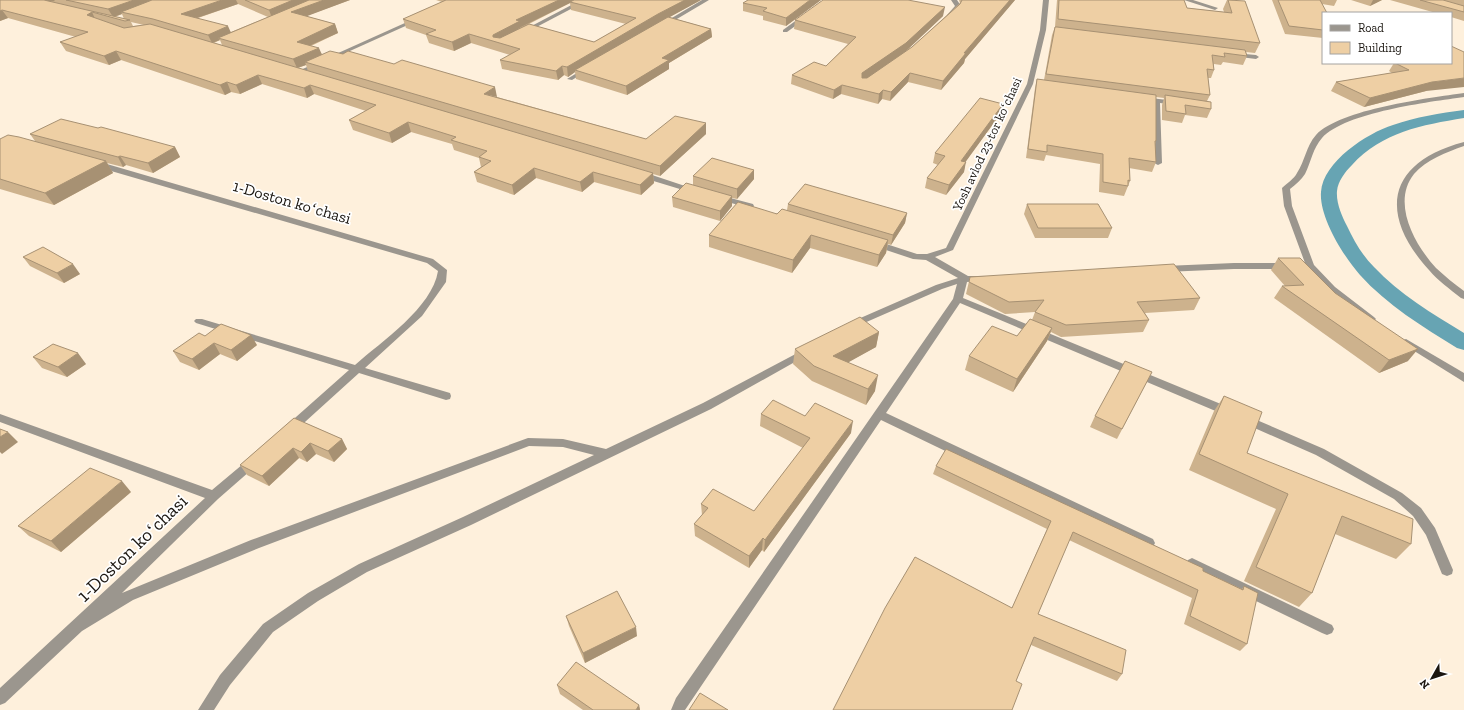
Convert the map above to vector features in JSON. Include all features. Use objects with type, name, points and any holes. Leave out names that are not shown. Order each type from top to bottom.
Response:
[{"type":"street","points":[[520,34],[585,0]]},
{"type":"street","points":[[658,28],[706,0]]},
{"type":"street","points":[[785,31],[828,0]]},
{"type":"street","points":[[943,21],[958,6],[954,0]]},
{"type":"street","name":"Yosh avlod 23-tor koʻchasi","points":[[928,256],[949,250],[1034,85],[1047,31],[1046,0]]},
{"type":"street","points":[[1187,0],[1215,8]]},
{"type":"street","points":[[313,76],[296,71],[426,15]]},
{"type":"street","points":[[1225,53],[1256,57]]},
{"type":"street","points":[[570,79],[590,67]]},
{"type":"street","points":[[1382,326],[1332,289],[1310,266],[1288,206],[1286,188],[1301,175],[1310,153],[1322,134],[1347,120],[1376,111],[1464,95]]},
{"type":"street","points":[[1135,98],[1180,104]]},
{"type":"street","points":[[1157,101],[1158,163]]},
{"type":"street","points":[[1464,144],[1438,154],[1422,163],[1410,174],[1403,188],[1401,203],[1403,220],[1420,252],[1430,266],[1464,296]]},
{"type":"street","name":"1-Doston koʻchasi","points":[[89,162],[430,261],[443,270],[441,282],[419,314],[286,433]]},
{"type":"street","points":[[632,172],[760,210]]},
{"type":"street","points":[[864,240],[916,256],[928,256],[964,280]]},
{"type":"street","points":[[1155,269],[1234,266],[1310,266]]},
{"type":"street","points":[[843,330],[939,287],[964,280],[998,276]]},
{"type":"street","points":[[678,710],[681,703],[958,299],[964,280]]},
{"type":"street","points":[[958,299],[1276,431],[1364,475],[1398,496],[1417,512],[1430,532],[1447,570]]},
{"type":"street","points":[[199,321],[446,396]]},
{"type":"street","points":[[1394,334],[1464,378]]},
{"type":"street","points":[[205,710],[225,680],[268,628],[313,597],[362,568],[467,521],[707,406],[816,346]]},
{"type":"street","points":[[879,414],[1157,547]]},
{"type":"street","name":"1-Doston koʻchasi","points":[[0,418],[214,496]]},
{"type":"street","points":[[3,690],[77,627],[128,596],[255,544],[528,442],[563,443],[607,454]]},
{"type":"street","name":"1-Doston koʻchasi","points":[[77,627],[214,496],[262,454]]},
{"type":"street","points":[[1178,557],[1327,629]]},
{"type":"building","points":[[0,0],[44,0],[130,20],[125,21],[92,12],[87,15],[124,28],[150,24],[653,173],[640,185],[593,172],[580,182],[534,168],[512,185],[474,172],[491,161],[479,157],[487,151],[451,140],[456,137],[408,122],[389,133],[349,120],[376,105],[310,85],[304,88],[258,75],[236,85],[227,82],[220,85],[116,51],[104,56],[60,42],[88,32],[2,10],[0,11]]},
{"type":"building","points":[[66,0],[134,0],[108,9]]},
{"type":"building","points":[[152,0],[222,0],[181,14],[228,26],[208,35],[153,19],[121,12]]},
{"type":"building","points":[[245,0],[293,0],[269,10]]},
{"type":"building","points":[[309,0],[324,0],[291,12],[335,24],[297,42],[319,48],[293,59],[218,38]]},
{"type":"building","points":[[446,0],[559,0],[516,20],[520,21],[493,35],[493,37],[500,38],[529,24],[594,42],[636,18],[570,2],[574,0],[685,0],[567,67],[562,66],[556,71],[500,60],[520,49],[469,34],[452,42],[426,34],[436,30],[403,19]]},
{"type":"building","points":[[748,0],[810,0],[786,18],[763,11],[767,8],[743,3]]},
{"type":"building","points":[[823,0],[908,0],[945,7],[906,43],[862,73],[862,78],[867,78],[912,47],[960,4],[962,0],[1010,0],[964,53],[966,53],[943,81],[910,73],[891,92],[883,90],[879,94],[842,85],[834,90],[792,75],[814,62],[826,66],[856,37],[795,20]]},
{"type":"building","points":[[1059,0],[1184,0],[1187,8],[1232,13],[1228,0],[1245,1],[1260,43],[1058,19]]},
{"type":"building","points":[[1278,0],[1320,0],[1326,12],[1322,12],[1322,30],[1289,26]]},
{"type":"building","points":[[1420,0],[1443,0],[1464,6],[1464,12]]},
{"type":"building","points":[[668,17],[711,29],[662,58],[669,60],[626,86],[575,70]]},
{"type":"building","points":[[1055,27],[1245,50],[1247,56],[1224,53],[1225,57],[1212,55],[1214,70],[1207,69],[1210,95],[1046,74]]},
{"type":"building","points":[[1452,46],[1464,52],[1464,78],[1432,82],[1370,98],[1336,82],[1409,70],[1397,64],[1452,64]]},
{"type":"building","points":[[330,51],[343,54],[348,51],[394,64],[402,60],[495,87],[484,94],[646,139],[675,116],[706,123],[660,166],[305,62]]},
{"type":"building","points":[[1037,79],[1156,95],[1156,162],[1129,158],[1130,181],[1128,180],[1128,186],[1103,182],[1103,154],[1047,145],[1047,152],[1028,149]]},
{"type":"building","points":[[1165,95],[1211,102],[1211,109],[1185,105],[1186,114],[1166,111]]},
{"type":"building","points":[[980,98],[1003,104],[961,161],[966,162],[949,185],[927,178],[945,156],[935,153]]},
{"type":"building","points":[[61,119],[98,128],[101,127],[175,147],[148,163],[120,156],[118,157],[30,134]]},
{"type":"building","points":[[8,135],[106,161],[45,193],[0,179],[0,139]]},
{"type":"building","points":[[712,158],[754,170],[737,189],[693,176]]},
{"type":"building","points":[[686,183],[732,196],[720,211],[672,197]]},
{"type":"building","points":[[805,184],[907,213],[893,235],[788,204]]},
{"type":"building","points":[[738,202],[777,214],[782,209],[888,240],[879,255],[811,235],[793,260],[709,235]]},
{"type":"building","points":[[1027,204],[1098,204],[1112,228],[1038,228]]},
{"type":"building","points":[[43,247],[73,264],[57,273],[23,257]]},
{"type":"building","points":[[1278,258],[1300,258],[1335,293],[1418,349],[1389,360],[1282,286],[1304,285]]},
{"type":"building","points":[[1174,264],[1200,298],[1137,302],[1149,320],[1066,325],[1035,312],[1044,300],[1009,302],[969,282],[970,277]]},
{"type":"building","points":[[860,317],[879,332],[833,356],[878,375],[868,389],[814,366],[795,349]]},
{"type":"building","points":[[1030,319],[1052,328],[1017,379],[969,356],[992,326],[1017,336]]},
{"type":"building","points":[[221,324],[251,335],[231,350],[214,343],[192,359],[173,351],[199,333],[205,336]]},
{"type":"building","points":[[53,344],[78,353],[58,367],[33,357]]},
{"type":"building","points":[[1125,361],[1152,372],[1122,429],[1095,416]]},
{"type":"building","points":[[1224,396],[1262,412],[1247,453],[1413,519],[1411,544],[1342,516],[1312,593],[1256,567],[1288,494],[1199,454]]},
{"type":"building","points":[[773,400],[805,416],[815,403],[853,421],[765,540],[763,538],[749,556],[694,524],[708,508],[701,504],[713,489],[754,511],[810,438],[761,414]]},
{"type":"building","points":[[294,418],[342,439],[328,451],[310,443],[301,452],[293,448],[262,476],[240,465]]},
{"type":"building","points":[[0,429],[8,432],[0,437]]},
{"type":"building","points":[[946,449],[1203,568],[1203,571],[1243,590],[1244,586],[1258,593],[1247,644],[1190,616],[1198,590],[1073,532],[1038,614],[1126,650],[1122,674],[1034,637],[1016,681],[1022,684],[1012,710],[833,710],[885,608],[915,557],[1012,608],[1051,521],[936,466]]},
{"type":"building","points":[[90,468],[122,481],[51,541],[18,526]]},
{"type":"building","points":[[617,591],[636,627],[583,653],[566,616]]},
{"type":"building","points":[[576,662],[639,705],[636,710],[593,710],[557,685]]},
{"type":"building","points":[[700,693],[728,710],[689,710]]},
{"type":"waterway","points":[[1464,114],[1413,123],[1382,134],[1368,142],[1354,153],[1340,169],[1329,190],[1334,217],[1341,232],[1362,266],[1406,304],[1464,343]]}]
